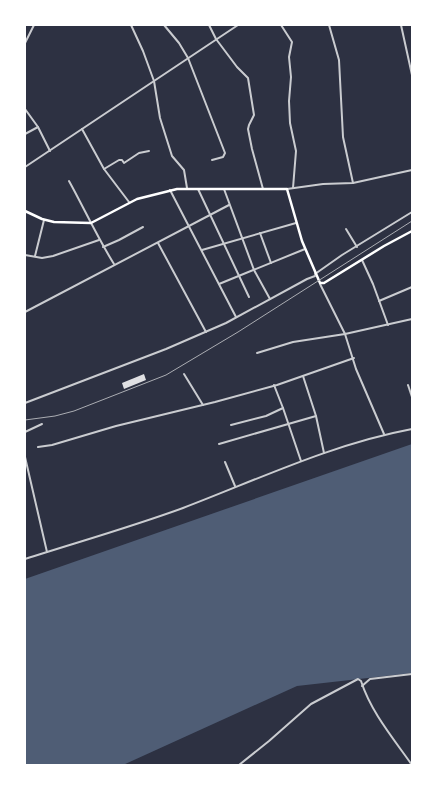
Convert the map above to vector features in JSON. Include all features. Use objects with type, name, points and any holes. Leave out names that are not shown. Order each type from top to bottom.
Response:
[{"type":"main road","points":[[25,211],[44,220],[54,222],[91,223],[137,199],[170,190],[287,189],[305,249],[320,283],[324,283],[412,231]]},
{"type":"street","points":[[25,43],[34,25]]},
{"type":"street","points":[[131,25],[154,81],[160,118],[173,159],[184,170],[187,189]]},
{"type":"street","points":[[164,25],[179,43],[188,58],[225,153],[223,157],[212,160]]},
{"type":"street","points":[[208,25],[237,67],[248,78],[254,115],[248,129],[263,189]]},
{"type":"street","points":[[25,167],[238,25]]},
{"type":"street","points":[[281,25],[292,42],[289,57],[289,101],[290,123],[296,142],[293,188]]},
{"type":"street","points":[[329,25],[339,60],[343,137],[353,183]]},
{"type":"street","points":[[401,25],[411,63],[412,75]]},
{"type":"street","points":[[25,109],[38,127],[50,151]]},
{"type":"street","points":[[25,134],[38,127]]},
{"type":"street","points":[[82,129],[104,169],[130,203]]},
{"type":"street","points":[[104,169],[119,160],[122,160],[124,163],[139,153],[149,151]]},
{"type":"street","points":[[287,189],[323,184],[353,183],[412,170]]},
{"type":"street","points":[[69,181],[114,265]]},
{"type":"street","points":[[198,189],[249,297]]},
{"type":"street","points":[[224,189],[254,270],[270,299]]},
{"type":"street","points":[[170,190],[236,317]]},
{"type":"street","points":[[25,312],[229,205]]},
{"type":"street","points":[[25,402],[90,379],[206,332],[315,275],[412,212]]},
{"type":"street","points":[[34,257],[44,220]]},
{"type":"street","points":[[202,250],[296,223]]},
{"type":"street","points":[[103,247],[143,227]]},
{"type":"street","points":[[346,229],[357,247]]},
{"type":"street","points":[[260,233],[271,263]]},
{"type":"street","points":[[25,255],[42,258],[53,256],[99,240]]},
{"type":"street","points":[[158,243],[206,332]]},
{"type":"street","points":[[219,284],[305,249]]},
{"type":"street","points":[[362,260],[388,325]]},
{"type":"street","points":[[320,283],[345,334],[356,369],[384,434]]},
{"type":"street","points":[[379,301],[412,287]]},
{"type":"street","points":[[257,353],[284,344],[345,334],[412,319]]},
{"type":"street","points":[[38,447],[52,445],[98,431],[274,385],[354,358]]},
{"type":"street","points":[[184,374],[203,404]]},
{"type":"street","points":[[303,376],[316,416],[324,452]]},
{"type":"street","points":[[274,385],[301,461]]},
{"type":"street","points":[[408,385],[412,397]]},
{"type":"street","points":[[231,426],[266,416],[283,408]]},
{"type":"street","points":[[220,444],[316,416]]},
{"type":"street","points":[[25,432],[42,424]]},
{"type":"street","points":[[25,559],[156,518],[324,452],[384,434],[412,428]]},
{"type":"street","points":[[25,457],[47,552]]},
{"type":"street","points":[[224,462],[235,486]]},
{"type":"street","points":[[362,686],[370,679],[412,674]]},
{"type":"street","points":[[239,765],[311,704],[356,679],[360,680],[369,703],[412,765]]},
{"type":"water","points":[[412,444],[412,673],[297,686],[123,765],[25,765],[25,579]]},
{"type":"building","points":[[144,374],[146,380],[124,389],[122,383]]},
{"type":"railway","points":[[25,420],[74,411],[166,375],[238,332],[412,221]]}]
